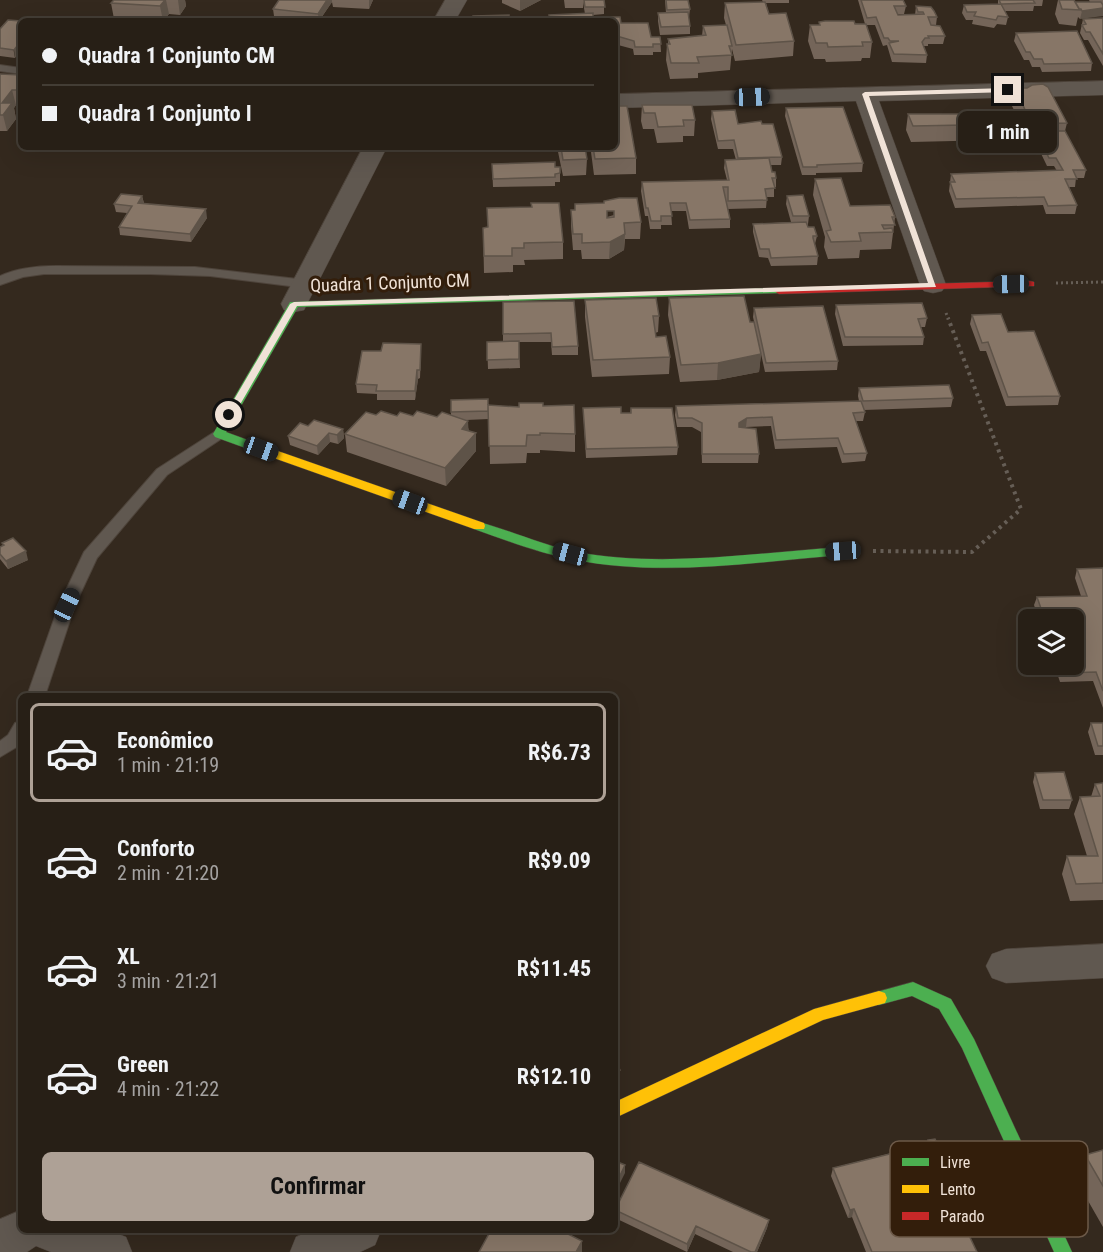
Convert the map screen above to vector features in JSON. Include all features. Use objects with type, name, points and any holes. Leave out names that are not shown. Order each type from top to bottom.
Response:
[{"type":"street","points":[[446,18],[456,0]]},
{"type":"street","points":[[618,101],[1103,88]]},
{"type":"street","points":[[865,94],[933,285]]},
{"type":"street","points":[[300,294],[373,150]]},
{"type":"street","name":"Quadra 1 Conjunto CM","points":[[219,434],[300,294],[1030,284]]},
{"type":"street","points":[[219,434],[516,539],[588,558],[684,561],[843,551]]},
{"type":"street","points":[[1006,966],[1103,961]]},
{"type":"street","points":[[618,1109],[820,1014],[913,989],[945,1004],[968,1044],[1012,1141]]},
{"type":"street","points":[[0,1218],[18,1221]]},
{"type":"street","points":[[0,1244],[18,1233]]},
{"type":"street","points":[[56,1233],[110,1252]]},
{"type":"street","points":[[312,1252],[353,1233]]},
{"type":"street","points":[[1056,1237],[1063,1252]]},
{"type":"lane","points":[[0,68],[18,71]]},
{"type":"lane","points":[[0,281],[17,274],[54,270],[209,272],[300,294]]},
{"type":"lane","points":[[37,693],[67,605],[90,556],[162,472],[219,434]]},
{"type":"lane","points":[[0,750],[14,740],[18,733]]},
{"type":"path","points":[[1030,284],[1103,282]]},
{"type":"path","points":[[843,551],[972,552],[1021,509],[963,353],[933,285]]},
{"type":"building","points":[[114,0],[165,0],[160,6],[111,3]]},
{"type":"building","points":[[279,0],[327,0],[318,14],[273,9]]},
{"type":"building","points":[[584,0],[604,0],[605,7],[585,7]]},
{"type":"building","points":[[666,0],[688,0],[690,9],[667,10]]},
{"type":"building","points":[[861,0],[903,0],[906,6],[894,6],[898,15],[924,14],[918,12],[916,6],[931,7],[937,17],[928,17],[931,25],[940,26],[945,36],[925,38],[922,42],[927,55],[894,54],[889,43],[899,41],[884,38],[876,17],[867,18]]},
{"type":"building","points":[[999,0],[1033,0],[1035,3],[1001,4]]},
{"type":"building","points":[[1059,0],[1074,0],[1080,10],[1062,9]]},
{"type":"building","points":[[765,2],[769,14],[786,13],[794,41],[736,45],[725,3]]},
{"type":"building","points":[[1075,2],[1101,2],[1103,8],[1082,11]]},
{"type":"building","points":[[1001,4],[1008,17],[998,16],[996,20],[974,16],[976,12],[967,12],[964,5]]},
{"type":"building","points":[[688,12],[690,26],[661,27],[658,13]]},
{"type":"building","points":[[593,13],[593,17],[620,17],[621,23],[648,23],[651,37],[660,37],[661,44],[653,44],[653,47],[635,47],[634,41],[618,36],[618,18],[550,18],[549,15]]},
{"type":"building","points":[[509,15],[509,18],[473,18],[473,16]]},
{"type":"building","points":[[1103,18],[1103,54],[1090,32],[1086,32],[1082,25],[1086,24],[1083,19]]},
{"type":"building","points":[[8,20],[18,21],[18,45],[14,50],[0,48],[0,29]]},
{"type":"building","points":[[854,21],[855,24],[866,24],[872,42],[862,42],[863,46],[828,47],[827,43],[816,43],[810,25],[820,25],[819,22]]},
{"type":"building","points":[[727,25],[732,55],[697,57],[699,63],[671,63],[668,39],[706,35],[703,26]]},
{"type":"building","points":[[1077,31],[1092,63],[1044,64],[1042,59],[1034,59],[1030,52],[1026,52],[1016,33]]},
{"type":"building","points":[[0,74],[18,75],[18,90],[12,90],[2,103],[12,103],[3,115],[0,115]]},
{"type":"building","points":[[1043,84],[1048,87],[1067,123],[913,126],[908,114],[1027,114],[1015,88]]},
{"type":"building","points":[[642,105],[692,105],[695,120],[683,120],[684,126],[658,127],[655,113],[644,113]]},
{"type":"building","points":[[618,106],[627,106],[636,158],[595,159],[594,150],[618,150]]},
{"type":"building","points":[[843,107],[863,163],[803,167],[786,108]]},
{"type":"building","points":[[735,110],[738,124],[761,121],[762,124],[773,124],[782,157],[738,158],[734,140],[718,141],[712,111]]},
{"type":"building","points":[[1036,131],[1065,131],[1086,170],[1073,170],[1077,179],[1065,179],[1077,205],[1048,206],[1044,197],[956,199],[950,182],[955,182],[951,174],[1063,170],[1056,158],[1049,158]]},
{"type":"building","points":[[561,150],[586,150],[587,159],[563,160]]},
{"type":"building","points":[[769,158],[776,178],[772,178],[775,188],[765,189],[767,200],[728,201],[728,187],[723,187],[730,219],[690,220],[686,203],[670,203],[672,216],[661,216],[661,221],[651,221],[648,208],[646,208],[642,182],[729,180],[725,160]]},
{"type":"building","points":[[555,162],[555,167],[560,167],[560,173],[555,174],[555,177],[493,179],[492,164]]},
{"type":"building","points":[[841,178],[850,206],[890,205],[895,217],[892,217],[895,225],[882,225],[884,229],[892,228],[893,232],[859,233],[861,241],[831,242],[826,231],[831,230],[815,179]]},
{"type":"building","points":[[121,194],[142,196],[138,203],[206,209],[190,234],[119,227],[132,206],[114,204]]},
{"type":"building","points":[[803,195],[809,216],[793,216],[787,196]]},
{"type":"building","points":[[637,198],[641,222],[624,223],[625,234],[610,242],[582,243],[582,234],[573,234],[571,210],[575,210],[575,204],[604,203],[604,201]],"holes":[[[607,211],[614,211],[614,217],[607,218]]]},
{"type":"building","points":[[531,203],[559,203],[563,242],[524,243],[524,248],[512,248],[512,256],[484,256],[483,228],[488,227],[487,208],[532,207]]},
{"type":"building","points":[[806,222],[808,227],[814,227],[817,236],[813,238],[818,256],[771,258],[769,249],[760,249],[753,224]]},
{"type":"building","points":[[744,296],[750,322],[754,322],[761,354],[718,363],[681,365],[669,298]]},
{"type":"building","points":[[656,298],[659,316],[653,316],[656,337],[666,336],[670,357],[593,360],[585,300]]},
{"type":"building","points":[[574,301],[578,346],[552,347],[551,333],[503,334],[503,302]]},
{"type":"building","points":[[922,303],[927,318],[918,319],[924,337],[845,337],[836,305]]},
{"type":"building","points":[[823,306],[838,361],[766,363],[754,308]]},
{"type":"building","points":[[1001,314],[1008,332],[1034,331],[1060,396],[1008,397],[988,342],[982,343],[972,315]]},
{"type":"building","points":[[519,341],[519,359],[487,360],[487,342]]},
{"type":"building","points":[[383,343],[421,344],[420,370],[417,370],[415,391],[376,391],[377,385],[356,384],[362,351],[381,351]]},
{"type":"building","points":[[949,385],[953,398],[863,401],[859,388]]},
{"type":"building","points":[[488,399],[488,411],[451,412],[451,400]]},
{"type":"building","points":[[861,401],[865,412],[853,413],[867,453],[844,454],[838,438],[776,440],[772,417],[747,418],[739,423],[739,427],[756,429],[759,454],[702,454],[702,423],[692,418],[678,418],[676,406]]},
{"type":"building","points":[[519,403],[543,403],[543,406],[574,405],[575,434],[540,433],[540,435],[527,435],[526,446],[489,446],[488,405],[519,407]]},
{"type":"building","points":[[621,407],[621,413],[631,413],[631,408],[672,408],[678,447],[586,449],[583,408]]},
{"type":"building","points":[[381,411],[397,416],[400,412],[413,416],[417,411],[437,417],[442,412],[468,421],[462,429],[476,433],[445,468],[345,434],[366,412],[376,415]]},
{"type":"building","points":[[314,420],[343,429],[337,435],[329,433],[317,446],[288,436],[300,423],[308,426]]},
{"type":"building","points":[[13,538],[26,551],[6,561],[0,554],[0,547],[4,545],[2,543]]},
{"type":"building","points":[[1103,568],[1103,691],[1096,672],[1084,672],[1084,609],[1041,609],[1037,597],[1087,596],[1077,569]]},
{"type":"building","points":[[1091,723],[1103,723],[1103,746],[1098,746]]},
{"type":"building","points":[[1064,772],[1072,800],[1043,800],[1035,773]]},
{"type":"building","points":[[1103,783],[1103,883],[1076,884],[1067,856],[1098,856],[1080,797],[1100,796],[1095,784]]},
{"type":"building","points":[[1103,1150],[1103,1186],[1088,1160],[1088,1154]]},
{"type":"building","points":[[890,1154],[890,1237],[970,1237],[977,1252],[872,1252],[854,1209],[850,1210],[833,1168]]},
{"type":"building","points":[[618,1162],[625,1165],[618,1180]]},
{"type":"building","points":[[639,1162],[769,1220],[755,1252],[751,1252],[696,1226],[687,1244],[618,1211],[618,1204]]},
{"type":"building","points":[[489,1233],[566,1233],[582,1241],[576,1252],[479,1252]]},
{"type":"traffic: fast","points":[[255,447],[219,434],[294,304],[779,291]]},
{"type":"traffic: fast","points":[[479,526],[562,553],[621,561],[684,562],[842,551]]},
{"type":"traffic: fast","points":[[879,998],[913,989],[945,1004],[968,1044],[1012,1141]]},
{"type":"traffic: fast","points":[[1056,1237],[1063,1252]]},
{"type":"traffic: slow","points":[[255,447],[479,526]]},
{"type":"traffic: slow","points":[[618,1109],[820,1014],[879,998]]},
{"type":"traffic: jam","points":[[779,291],[1030,284]]},
{"type":"route","points":[[229,415],[294,304],[933,285],[865,94],[1008,90]]}]
